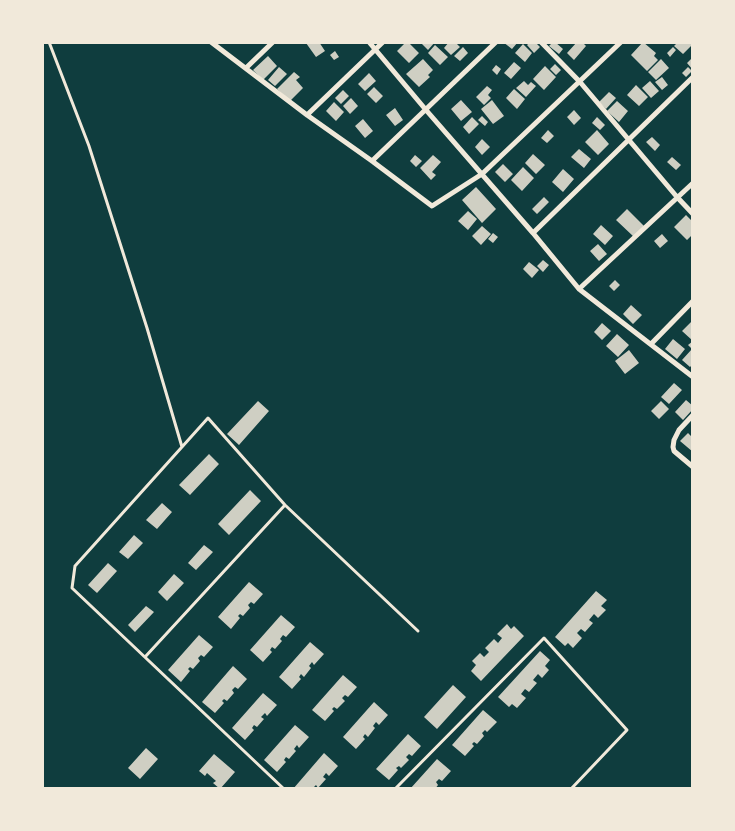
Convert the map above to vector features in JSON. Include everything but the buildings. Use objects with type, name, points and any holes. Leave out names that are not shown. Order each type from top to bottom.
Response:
[{"type":"street","points":[[211,42],[432,206],[482,174],[621,42]]},
{"type":"street","points":[[246,68],[273,42]]},
{"type":"street","points":[[369,42],[533,232],[579,290],[693,377]]},
{"type":"street","points":[[307,115],[383,42]]},
{"type":"street","points":[[372,161],[496,42]]},
{"type":"street","points":[[541,42],[580,82],[693,214]]},
{"type":"street","points":[[533,232],[693,77]]},
{"type":"street","points":[[579,290],[693,183]]},
{"type":"street","points":[[651,344],[693,301]]},
{"type":"street","points":[[693,415],[679,430],[673,447],[674,451],[693,467]]},
{"type":"lane","points":[[50,42],[89,146],[182,447]]},
{"type":"lane","points":[[284,789],[72,588],[75,566],[208,418],[285,505],[417,631]]},
{"type":"lane","points":[[145,657],[285,505]]},
{"type":"lane","points":[[395,789],[544,638],[627,730],[572,789]]}]
